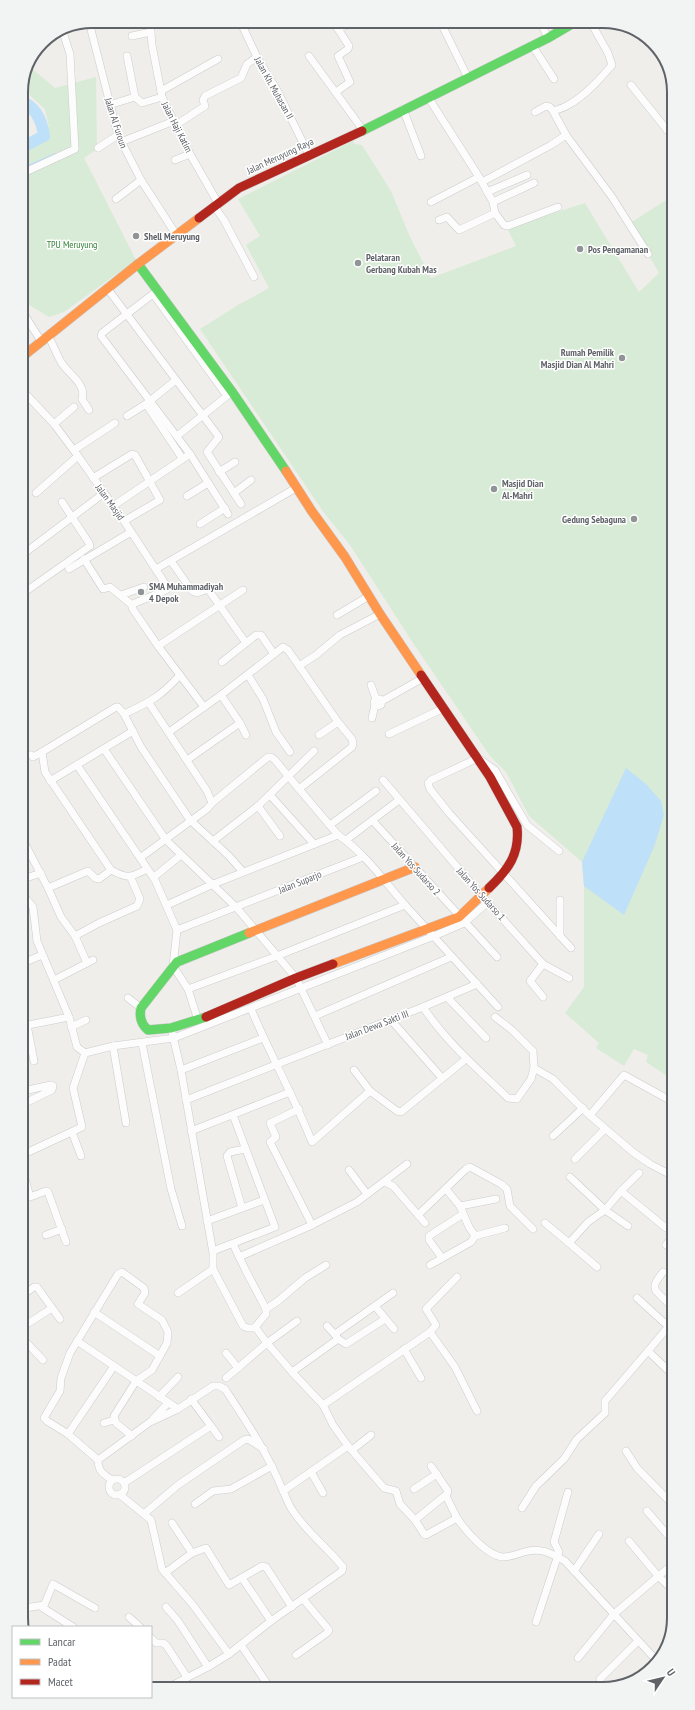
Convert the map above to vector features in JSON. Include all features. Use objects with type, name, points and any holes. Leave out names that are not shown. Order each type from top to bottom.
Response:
[{"type":"street","name":"Jalan Al Furoun","points":[[91,28],[118,135],[140,180],[177,236]]},
{"type":"street","name":"Jalan Haji Katim","points":[[151,28],[152,45],[161,94],[190,154],[254,277]]},
{"type":"street","name":"Jalan Kh. Muhasan II","points":[[243,28],[257,58],[277,90],[309,155]]},
{"type":"street","points":[[336,92],[350,82],[338,56],[348,49],[349,46],[337,28]]},
{"type":"street","points":[[443,28],[468,78]]},
{"type":"street","points":[[543,28],[548,38]]},
{"type":"street","name":"Jalan Meruyung Raya","points":[[28,352],[107,288],[239,188],[363,130],[548,38],[565,28]]},
{"type":"street","points":[[553,111],[568,106],[599,80],[612,65],[608,53],[594,28]]},
{"type":"street","points":[[132,36],[151,32]]},
{"type":"street","points":[[28,171],[74,151],[75,149],[70,54],[64,35]]},
{"type":"street","points":[[532,45],[554,79]]},
{"type":"street","points":[[127,56],[126,70],[135,97],[142,103],[161,94],[218,59]]},
{"type":"street","points":[[309,56],[363,130]]},
{"type":"street","points":[[121,142],[175,123],[205,106],[203,100],[205,96],[242,77],[248,64],[257,58]]},
{"type":"street","points":[[631,85],[667,130]]},
{"type":"street","points":[[109,104],[135,97]]},
{"type":"street","points":[[428,97],[480,180],[492,202],[495,213],[504,225],[508,226],[558,207]]},
{"type":"street","points":[[535,112],[546,106],[550,107],[566,135],[612,197],[648,254]]},
{"type":"street","points":[[403,109],[421,156]]},
{"type":"street","points":[[98,148],[118,135]]},
{"type":"street","points":[[431,202],[551,145],[566,135]]},
{"type":"street","points":[[175,160],[190,154]]},
{"type":"street","points":[[487,192],[527,175]]},
{"type":"street","points":[[116,199],[140,180]]},
{"type":"street","points":[[492,202],[534,183]]},
{"type":"street","points":[[439,220],[447,217],[459,230],[495,213]]},
{"type":"street","points":[[85,1053],[113,1046],[174,1038],[303,989],[434,936],[462,920],[485,899],[514,860],[518,836],[518,827],[478,758],[380,614],[344,557],[296,488],[274,452],[233,393],[138,264]]},
{"type":"street","points":[[107,288],[218,437],[207,452],[241,504]]},
{"type":"street","points":[[177,436],[227,396],[153,294],[126,313],[102,333],[101,336],[148,402],[182,458]]},
{"type":"street","points":[[28,318],[45,338],[61,363],[80,384],[83,394],[82,399],[89,410]]},
{"type":"street","points":[[127,416],[176,380]]},
{"type":"street","name":"Jalan Masjid","points":[[28,396],[54,424],[76,453],[124,521],[166,585],[167,589],[135,603],[132,606]]},
{"type":"street","points":[[148,402],[190,454],[226,511],[200,524]]},
{"type":"street","points":[[54,424],[74,407]]},
{"type":"street","points":[[36,493],[76,453],[115,423]]},
{"type":"street","points":[[93,478],[134,454],[150,481],[159,498],[159,501],[124,521]]},
{"type":"street","points":[[113,506],[190,454]]},
{"type":"street","points":[[219,472],[235,462]]},
{"type":"street","points":[[234,493],[251,480]]},
{"type":"street","points":[[187,496],[208,483]]},
{"type":"street","points":[[156,569],[296,488]]},
{"type":"street","points":[[28,551],[104,493]]},
{"type":"street","points":[[28,590],[90,546],[62,502]]},
{"type":"street","points":[[69,569],[131,532]]},
{"type":"street","points":[[84,559],[103,590],[110,587],[132,606],[158,646],[204,707]]},
{"type":"street","points":[[171,561],[192,590],[197,593],[208,589],[246,643]]},
{"type":"street","points":[[121,595],[144,587]]},
{"type":"street","points":[[158,646],[243,590]]},
{"type":"street","points":[[337,615],[369,596]]},
{"type":"street","points":[[299,666],[316,655],[340,635],[380,614]]},
{"type":"street","points":[[222,662],[256,635],[261,635],[274,654]]},
{"type":"street","points":[[168,732],[221,695],[274,654],[285,648],[352,739],[353,744],[352,747],[299,789]]},
{"type":"street","points":[[124,714],[149,703],[165,691],[180,675]]},
{"type":"street","points":[[248,675],[263,699],[276,732],[290,752]]},
{"type":"street","points":[[372,718],[378,702],[423,678]]},
{"type":"street","points":[[371,685],[378,702]]},
{"type":"street","points":[[221,695],[240,722],[246,735]]},
{"type":"street","points":[[149,703],[207,791],[212,803]]},
{"type":"street","points":[[31,756],[33,757],[42,752],[118,706],[124,714],[141,747],[190,820],[243,872]]},
{"type":"street","points":[[389,734],[444,708]]},
{"type":"street","points":[[319,735],[338,722]]},
{"type":"street","points":[[187,760],[240,724]]},
{"type":"street","points":[[50,781],[104,750],[133,731]]},
{"type":"street","points":[[104,750],[166,840],[236,908],[296,978],[303,989],[328,1044]]},
{"type":"street","points":[[213,841],[258,806],[314,751]]},
{"type":"street","points":[[42,752],[45,772],[50,781],[111,870],[123,877],[130,878],[147,869]]},
{"type":"street","points":[[140,858],[207,809],[212,803],[268,757],[271,757],[338,835],[346,840],[363,857],[451,957],[498,1006]]},
{"type":"street","points":[[478,758],[495,770],[527,825],[559,851]]},
{"type":"street","points":[[478,758],[431,780],[428,785],[449,813],[571,948]]},
{"type":"street","points":[[77,765],[147,869],[154,877],[178,930],[173,966],[188,988],[198,1020]]},
{"type":"street","name":"Jalan Yos Sudarso 1","points":[[383,780],[543,964],[569,978]]},
{"type":"street","points":[[330,825],[376,791]]},
{"type":"street","points":[[270,795],[314,844]]},
{"type":"street","points":[[346,840],[399,800]]},
{"type":"street","points":[[258,806],[280,836]]},
{"type":"street","name":"Jalan Yos Sudarso 2","points":[[373,821],[497,957]]},
{"type":"street","points":[[167,905],[211,884],[338,835]]},
{"type":"street","points":[[28,850],[61,917],[75,936],[90,961],[54,980]]},
{"type":"street","points":[[154,877],[181,855]]},
{"type":"street","name":"Jalan Suparjo","points":[[178,930],[363,857]]},
{"type":"street","points":[[415,867],[177,962],[141,1008],[139,1015],[141,1023],[148,1030],[171,1028],[198,1020],[296,978],[427,928],[462,920]]},
{"type":"street","points":[[48,888],[88,871],[95,878],[99,879],[111,870]]},
{"type":"street","points":[[28,877],[40,873]]},
{"type":"street","points":[[75,936],[99,923],[137,906],[140,899],[130,878]]},
{"type":"street","points":[[560,900],[560,936]]},
{"type":"street","points":[[28,901],[33,907],[37,942],[69,1017],[77,1047],[85,1053]]},
{"type":"street","points":[[188,988],[277,956],[405,905]]},
{"type":"street","points":[[28,961],[42,955]]},
{"type":"street","points":[[314,1016],[451,957]]},
{"type":"street","points":[[543,964],[530,981],[543,997]]},
{"type":"street","name":"Jalan Dewa Sakti III","points":[[186,1100],[391,1020],[477,984]]},
{"type":"street","points":[[447,997],[486,1038]]},
{"type":"street","points":[[128,998],[141,1008]]},
{"type":"street","points":[[423,1007],[440,1031],[466,1059],[508,1098],[513,1100],[516,1099],[531,1079],[534,1068],[533,1051],[512,1030],[495,1017]]},
{"type":"street","points":[[251,1009],[263,1038],[299,1110],[312,1142],[370,1091]]},
{"type":"street","points":[[28,1024],[69,1017]]},
{"type":"street","points":[[71,1027],[86,1020]]},
{"type":"street","points":[[391,1020],[442,1078]]},
{"type":"street","points":[[171,1028],[181,1070],[213,1251],[213,1269],[243,1326],[248,1328],[256,1328]]},
{"type":"street","points":[[28,1037],[34,1061]]},
{"type":"street","points":[[181,1070],[263,1038]]},
{"type":"street","points":[[142,1043],[171,1189],[182,1226]]},
{"type":"street","points":[[113,1046],[126,1123]]},
{"type":"street","points":[[28,1152],[82,1126],[73,1088],[85,1053]]},
{"type":"street","points":[[354,1070],[370,1091],[397,1111],[401,1112],[466,1059]]},
{"type":"street","points":[[534,1068],[553,1079],[605,1129],[650,1164],[667,1173]]},
{"type":"street","points":[[553,1136],[587,1113],[624,1075],[667,1099]]},
{"type":"street","points":[[28,1090],[51,1084],[54,1086],[52,1090],[28,1102]]},
{"type":"street","points":[[191,1131],[290,1092]]},
{"type":"street","points":[[299,1110],[270,1123],[276,1137],[270,1142],[312,1225]]},
{"type":"street","points":[[213,1251],[275,1228],[233,1115]]},
{"type":"street","points":[[575,1159],[605,1129]]},
{"type":"street","points":[[72,1132],[81,1156]]},
{"type":"street","points":[[242,1208],[227,1156],[230,1152],[245,1149]]},
{"type":"street","points":[[239,1257],[312,1225],[357,1202],[385,1182],[406,1164]]},
{"type":"street","points":[[418,1215],[466,1169],[470,1167],[504,1186],[510,1206],[533,1229]]},
{"type":"street","points":[[349,1170],[367,1194]]},
{"type":"street","points":[[569,1243],[588,1222],[605,1210],[639,1173]]},
{"type":"street","points":[[570,1177],[605,1210],[628,1226]]},
{"type":"street","points":[[385,1182],[393,1186],[424,1223]]},
{"type":"street","points":[[446,1189],[460,1206],[475,1236]]},
{"type":"street","points":[[28,1199],[46,1191],[48,1192],[66,1242]]},
{"type":"street","points":[[621,1191],[667,1228]]},
{"type":"street","points":[[460,1206],[496,1199]]},
{"type":"street","points":[[207,1221],[264,1200]]},
{"type":"street","points":[[442,1258],[429,1240],[429,1236],[463,1214]]},
{"type":"street","points":[[545,1223],[597,1267]]},
{"type":"street","points":[[430,1265],[471,1242],[475,1236],[505,1228]]},
{"type":"street","points":[[46,1235],[62,1229]]},
{"type":"street","points":[[233,1244],[266,1309],[266,1314],[256,1328]]},
{"type":"street","points":[[266,1309],[278,1301],[305,1278],[326,1265]]},
{"type":"street","points":[[178,1293],[213,1269]]},
{"type":"street","points":[[112,1480],[100,1471],[98,1460],[68,1434],[44,1418],[60,1391],[65,1363],[77,1340],[118,1274],[122,1272],[144,1288],[145,1293],[138,1304],[162,1320],[168,1332],[167,1343],[152,1370],[136,1381],[114,1416],[114,1420]]},
{"type":"street","points":[[664,1272],[656,1281],[654,1288],[667,1302]]},
{"type":"street","points":[[323,1405],[430,1332],[436,1325],[426,1309],[457,1277]]},
{"type":"street","points":[[28,1291],[34,1287],[38,1287],[60,1319]]},
{"type":"street","points":[[292,1372],[336,1336],[393,1293]]},
{"type":"street","points":[[637,1298],[667,1321]]},
{"type":"street","points":[[375,1306],[394,1329]]},
{"type":"street","points":[[28,1323],[52,1308]]},
{"type":"street","points":[[94,1312],[160,1356]]},
{"type":"street","points":[[327,1326],[346,1344],[385,1319]]},
{"type":"street","points":[[226,1378],[267,1343],[297,1321]]},
{"type":"street","points":[[256,1328],[292,1372],[323,1405],[333,1425],[350,1448],[384,1488],[396,1491],[400,1504],[415,1520],[422,1532],[426,1535],[457,1518]]},
{"type":"street","points":[[522,1508],[536,1486],[564,1459],[577,1438],[605,1413],[605,1401],[667,1329]]},
{"type":"street","points":[[430,1332],[454,1367],[477,1411]]},
{"type":"street","points":[[77,1340],[178,1409]]},
{"type":"street","points":[[28,1344],[43,1360]]},
{"type":"street","points":[[404,1349],[421,1378]]},
{"type":"street","points":[[648,1351],[667,1369]]},
{"type":"street","points":[[226,1353],[238,1368]]},
{"type":"street","points":[[68,1434],[114,1366]]},
{"type":"street","points":[[159,1397],[178,1377]]},
{"type":"street","points":[[150,1422],[178,1409],[191,1399],[213,1386],[219,1386],[225,1389],[256,1434],[291,1508],[343,1567],[342,1571],[303,1600],[271,1621],[229,1654],[180,1682]]},
{"type":"street","points":[[191,1399],[219,1437]]},
{"type":"street","points":[[98,1460],[150,1422],[168,1403]]},
{"type":"street","points":[[104,1423],[114,1420]]},
{"type":"street","points":[[114,1420],[132,1436]]},
{"type":"street","points":[[124,1483],[211,1426]]},
{"type":"street","points":[[283,1491],[371,1435]]},
{"type":"street","points":[[145,1513],[178,1485],[213,1460],[247,1439],[264,1450]]},
{"type":"street","points":[[626,1451],[637,1468],[667,1499]]},
{"type":"street","points":[[195,1504],[213,1491],[231,1489],[272,1466]]},
{"type":"street","points":[[415,1520],[446,1496],[448,1491],[431,1466]]},
{"type":"street","points":[[311,1472],[323,1493]]},
{"type":"street","points":[[414,1489],[437,1474]]},
{"type":"street","points":[[116,1478],[124,1483],[125,1488],[123,1492],[113,1494],[109,1488],[112,1480],[116,1478]]},
{"type":"street","points":[[536,1622],[559,1549],[554,1542],[568,1492]]},
{"type":"street","points":[[119,1494],[145,1513],[151,1520],[154,1525],[162,1569],[193,1606],[229,1654]]},
{"type":"street","points":[[446,1496],[465,1530],[487,1550],[502,1557],[512,1556],[530,1550],[547,1551],[565,1561],[654,1657]]},
{"type":"street","points":[[647,1511],[667,1534]]},
{"type":"street","points":[[172,1523],[192,1553]]},
{"type":"street","points":[[574,1571],[599,1534]]},
{"type":"street","points":[[629,1541],[667,1584]]},
{"type":"street","points":[[165,1573],[192,1553],[206,1548],[229,1585],[262,1566],[266,1567],[292,1607]]},
{"type":"street","points":[[578,1658],[614,1614],[667,1570]]},
{"type":"street","points":[[242,1578],[271,1621]]},
{"type":"street","points":[[71,1626],[45,1611],[43,1608],[54,1583],[95,1608]]},
{"type":"street","points":[[296,1655],[329,1630],[303,1600]]},
{"type":"street","points":[[28,1606],[44,1605]]},
{"type":"street","points":[[166,1607],[178,1621],[208,1667]]},
{"type":"street","points":[[129,1617],[139,1626]]},
{"type":"street","points":[[152,1639],[156,1642],[166,1645],[188,1678]]},
{"type":"street","points":[[600,1679],[638,1641]]},
{"type":"street","points":[[241,1645],[266,1682]]},
{"type":"green space","name":"TPU Meruyung","points":[[33,69],[55,88],[96,77],[97,149],[84,158],[136,260],[64,312],[49,317],[28,304],[28,138],[32,139],[49,127],[45,109],[28,93],[30,75]]},
{"type":"green space","points":[[353,141],[354,144],[362,145],[391,191],[410,237],[431,278],[516,246],[507,228],[585,203],[639,292],[659,273],[630,223],[667,200],[667,1076],[646,1062],[648,1055],[634,1049],[624,1066],[596,1048],[599,1043],[565,1013],[584,987],[584,886],[582,862],[529,816],[506,772],[490,756],[413,643],[350,545],[322,510],[200,329],[238,305],[269,288],[246,245],[260,236],[238,199]]},
{"type":"water","points":[[626,768],[646,784],[661,801],[664,815],[654,847],[624,915],[584,886],[582,862]]},
{"type":"waterway","points":[[28,105],[40,120],[44,136],[28,144]]},
{"type":"waterway","points":[[28,166],[55,154]]},
{"type":"traffic: fast","points":[[362,131],[548,38],[565,28]]},
{"type":"traffic: fast","points":[[138,264],[233,393],[286,471]]},
{"type":"traffic: fast","points":[[206,1017],[171,1028],[148,1030],[142,1023],[140,1011],[177,962],[249,933]]},
{"type":"traffic: slow","points":[[28,352],[138,264],[199,218]]},
{"type":"traffic: slow","points":[[286,471],[311,510],[345,557],[380,614],[421,675]]},
{"type":"traffic: slow","points":[[249,933],[415,867]]},
{"type":"traffic: slow","points":[[333,964],[459,917],[489,888]]},
{"type":"traffic: jam","points":[[199,218],[239,188],[362,131]]},
{"type":"traffic: jam","points":[[421,675],[490,777],[517,827],[517,845],[511,861],[502,875],[489,888]]},
{"type":"traffic: jam","points":[[206,1017],[296,978],[333,964]]},
{"type":"place","name":"Shell Meruyung","points":[[136,236]]},
{"type":"place","name":"Pos Pengamanan","points":[[580,249]]},
{"type":"place","name":"Pelataran Gerbang Kubah Mas","points":[[358,263]]},
{"type":"place","name":"Rumah Pemilik Masjid Dian Al Mahri","points":[[622,358]]},
{"type":"place","name":"Masjid Dian Al-Mahri","points":[[494,489]]},
{"type":"place","name":"Gedung Sebaguna","points":[[634,519]]},
{"type":"place","name":"SMA Muhammadiyah 4 Depok","points":[[141,592]]}]
